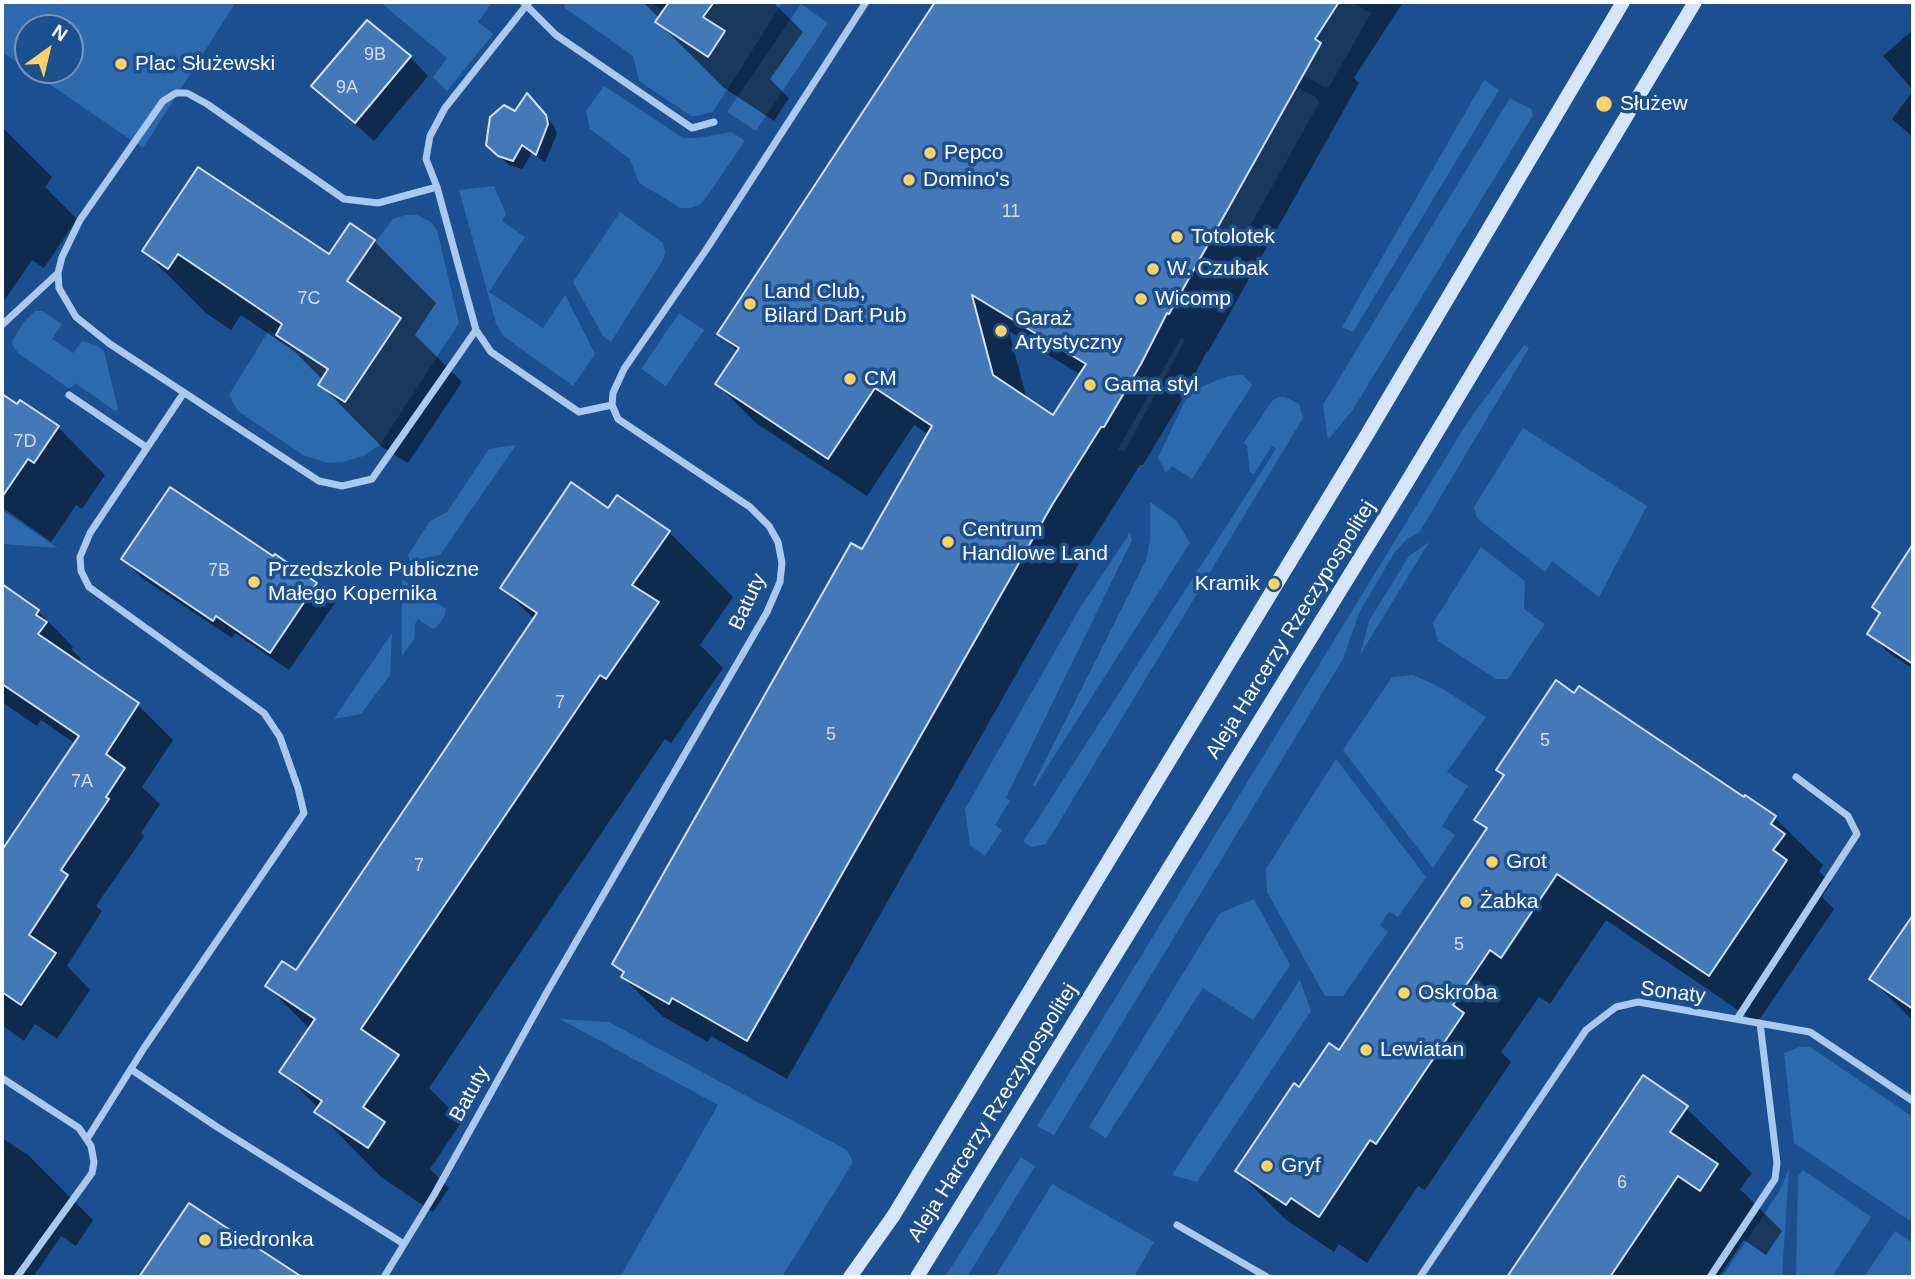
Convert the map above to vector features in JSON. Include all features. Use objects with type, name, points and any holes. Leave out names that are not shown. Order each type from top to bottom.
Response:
[{"type":"street","points":[[714,122],[692,128],[556,35],[526,3],[445,107],[430,136],[426,159],[437,187],[476,330],[491,352],[579,412],[612,405],[613,393],[624,369],[706,250],[866,2]]},
{"type":"street","name":"Aleja Harcerzy Rzeczypospolitej","points":[[850,1277],[914,1181],[1351,462],[1623,2]]},
{"type":"street","name":"Aleja Harcerzy Rzeczypospolitej","points":[[917,1277],[1408,482],[1695,2]]},
{"type":"street","points":[[437,187],[378,203],[344,199],[207,104],[187,93],[176,93],[163,101],[80,220],[62,257],[58,273],[59,288],[76,317],[110,344],[319,481],[342,486],[372,479],[476,330]]},
{"type":"street","points":[[2,325],[58,273]]},
{"type":"street","points":[[68,394],[146,447]]},
{"type":"street","points":[[87,1139],[144,1048],[304,813],[280,737],[264,713],[89,587],[81,571],[80,557],[90,533],[183,394]]},
{"type":"street","name":"Batuty","points":[[384,1277],[772,603],[780,582],[782,563],[778,542],[769,526],[750,507],[618,419],[612,405]]},
{"type":"street","points":[[1737,1020],[1857,834],[1849,816],[1796,778]]},
{"type":"street","name":"Sonaty","points":[[1420,1277],[1580,1038],[1597,1019],[1616,1007],[1638,1002],[1810,1032],[1913,1101]]},
{"type":"street","points":[[1710,1277],[1775,1179],[1777,1163],[1760,1023]]},
{"type":"street","points":[[132,1070],[217,1127],[404,1244]]},
{"type":"street","points":[[2,1078],[79,1128],[91,1146],[94,1162],[92,1173],[17,1277]]},
{"type":"street","points":[[1177,1225],[1267,1277]]},
{"type":"shaded area","name":"Plac Służewski","points":[[2,2],[236,2],[143,148],[49,84],[84,84],[84,14],[14,14],[14,60],[2,52]]},
{"type":"shaded area","points":[[380,2],[492,2],[478,22],[493,34],[447,91],[433,77],[447,58]]},
{"type":"shaded area","points":[[563,2],[650,2],[663,11],[656,22],[708,57],[725,31],[703,17],[714,2],[783,2],[713,112],[691,116],[639,81],[633,56],[565,8]]},
{"type":"shaded area","points":[[1339,2],[1352,2],[1371,13],[1329,87],[1324,87],[1303,75],[1321,43],[1315,39]]},
{"type":"shaded area","points":[[801,4],[828,23],[756,131],[727,112]]},
{"type":"shaded area","points":[[1484,80],[1499,90],[1353,332],[1342,327]]},
{"type":"shaded area","points":[[604,86],[683,138],[731,132],[743,139],[744,142],[699,205],[681,208],[639,183],[630,159],[590,129],[586,111]]},
{"type":"shaded area","points":[[1296,87],[1316,97],[1319,103],[1240,244],[1234,245],[1212,234]]},
{"type":"shaded area","points":[[1510,98],[1531,109],[1533,115],[1352,411],[1328,440],[1323,405]]},
{"type":"shaded area","points":[[494,186],[506,214],[502,221],[525,237],[489,292],[543,328],[565,295],[595,354],[573,386],[503,336],[496,323],[459,190]]},
{"type":"shaded area","points":[[620,212],[663,243],[665,252],[663,260],[611,342],[603,336],[573,282]]},
{"type":"shaded area","points":[[417,215],[431,222],[437,230],[459,323],[380,445],[363,456],[343,462],[328,463],[303,455],[238,411],[229,395],[269,330],[328,370],[318,385],[345,402],[346,280],[393,219]]},
{"type":"shaded area","points":[[35,311],[42,311],[62,324],[52,339],[73,353],[82,341],[96,345],[104,351],[118,409],[115,411],[75,383],[68,388],[18,353],[12,341]]},
{"type":"shaded area","points":[[679,313],[704,330],[666,386],[641,369]]},
{"type":"shaded area","points":[[1181,338],[1185,340],[1124,452],[1118,449]]},
{"type":"shaded area","points":[[1524,345],[1529,348],[1419,533],[1407,539],[1394,553],[1359,613],[1343,659],[1054,1135],[1037,1126],[1467,423]]},
{"type":"shaded area","points":[[1243,375],[1252,385],[1192,479],[1172,466],[1166,473],[1158,458],[1189,392],[1228,376]]},
{"type":"shaded area","points":[[1285,397],[1299,404],[1303,418],[1046,844],[1032,847],[1023,842],[1276,449],[1272,446],[1254,474],[1250,472],[1247,446],[1244,443],[1272,401]]},
{"type":"shaded area","points":[[1523,428],[1647,506],[1599,597],[1552,561],[1545,572],[1478,519],[1475,513],[1474,507]]},
{"type":"shaded area","points":[[516,445],[440,555],[410,561],[408,555],[430,521],[447,512],[489,449]]},
{"type":"shaded area","points":[[1150,502],[1176,520],[1190,543],[1035,786],[1033,785],[1146,560],[1150,540]]},
{"type":"shaded area","points":[[2,510],[58,548],[2,544]]},
{"type":"shaded area","points":[[1130,533],[1132,540],[1006,798],[1010,801],[995,825],[1002,830],[985,856],[970,845],[965,809],[1081,606]]},
{"type":"shaded area","points":[[1429,542],[1360,655],[1369,621],[1409,556]]},
{"type":"shaded area","points":[[1481,547],[1525,581],[1524,609],[1545,624],[1508,679],[1496,679],[1438,641],[1433,623]]},
{"type":"shaded area","points":[[402,579],[446,609],[445,615],[433,629],[418,619],[414,639],[402,656]]},
{"type":"shaded area","points":[[392,633],[390,675],[361,714],[334,719]]},
{"type":"shaded area","points":[[1413,675],[1440,687],[1486,717],[1447,772],[1468,786],[1442,826],[1455,835],[1433,868],[1343,750],[1392,677]]},
{"type":"shaded area","points":[[1336,759],[1426,877],[1398,917],[1389,912],[1380,925],[1388,932],[1343,996],[1325,996],[1267,892],[1266,869]]},
{"type":"shaded area","points":[[1254,899],[1290,965],[1253,1020],[1203,988],[1106,1138],[1089,1127],[1220,913]]},
{"type":"shaded area","points":[[1300,980],[1311,1011],[1197,1182],[1172,1175]]},
{"type":"shaded area","points":[[560,1019],[609,1022],[847,1150],[853,1162],[782,1277],[620,1277],[718,1105]]},
{"type":"shaded area","points":[[1799,1047],[1810,1047],[1913,1117],[1913,1223],[1794,1143],[1784,1053]]},
{"type":"shaded area","points":[[1021,1157],[1035,1166],[967,1277],[945,1277]]},
{"type":"shaded area","points":[[1789,1169],[1782,1277],[1722,1277],[1779,1192]]},
{"type":"shaded area","points":[[1803,1170],[1871,1217],[1832,1277],[1796,1277],[1798,1176]]},
{"type":"shaded area","points":[[1052,1184],[1154,1242],[1134,1277],[995,1277]]},
{"type":"shaded area","points":[[1895,1231],[1913,1243],[1913,1277],[1864,1277]]},
{"type":"building","points":[[669,2],[714,2],[703,17],[725,31],[708,57],[655,22]]},
{"type":"building","name":"Centrum Handlowe Land","points":[[935,2],[1339,2],[1315,39],[1321,43],[1169,314],[1167,313],[1141,364],[1104,427],[1101,427],[1052,505],[747,1041],[672,998],[669,1004],[621,977],[624,972],[612,964],[851,543],[862,549],[932,426],[875,388],[828,459],[715,384],[739,348],[717,334]],"holes":[[[972,295],[1086,364],[1053,415],[993,375]]]},
{"type":"building","points":[[367,20],[411,56],[355,123],[311,86]]},
{"type":"building","points":[[527,93],[546,115],[548,124],[536,155],[522,145],[513,161],[498,156],[486,145],[490,117],[504,105],[515,111]]},
{"type":"building","points":[[198,167],[329,254],[350,223],[375,240],[347,281],[401,318],[345,402],[318,385],[328,369],[276,335],[282,324],[178,254],[168,269],[142,251]]},
{"type":"building","points":[[2,394],[17,404],[20,400],[59,426],[34,463],[28,459],[2,497]]},
{"type":"building","points":[[571,482],[608,508],[617,495],[670,531],[632,585],[659,602],[606,679],[600,675],[361,1029],[399,1055],[363,1107],[385,1122],[368,1148],[314,1112],[322,1101],[279,1072],[315,1019],[265,986],[282,961],[296,970],[537,613],[500,588]]},
{"type":"building","points":[[170,487],[317,583],[270,653],[216,616],[213,621],[121,559]]},
{"type":"building","points":[[1913,544],[1913,664],[1867,634],[1880,613],[1872,607]]},
{"type":"building","points":[[2,584],[39,610],[36,615],[47,622],[38,634],[139,703],[106,754],[125,768],[106,797],[109,799],[61,870],[68,875],[29,935],[56,953],[21,1005],[2,992],[2,850],[79,736],[2,684]]},
{"type":"building","points":[[1556,680],[1574,693],[1579,686],[1776,816],[1771,824],[1785,834],[1773,850],[1787,860],[1709,976],[1557,874],[1501,958],[1490,950],[1453,1005],[1464,1013],[1376,1144],[1370,1140],[1319,1217],[1291,1198],[1286,1205],[1235,1171],[1294,1083],[1299,1087],[1329,1043],[1339,1050],[1487,828],[1474,820],[1504,775],[1496,770]]},
{"type":"building","points":[[1913,915],[1913,1009],[1869,979]]},
{"type":"building","points":[[1643,1075],[1688,1106],[1670,1132],[1718,1164],[1700,1191],[1678,1176],[1610,1277],[1507,1277]]},
{"type":"building","name":"Biedronka","points":[[189,1203],[302,1277],[139,1277]]},
{"type":"place","name":"Plac Służewski","points":[[121,64]]},
{"type":"place","name":"Służew","points":[[1604,104]]},
{"type":"place","name":"Pepco","points":[[930,153]]},
{"type":"place","name":"Domino's","points":[[909,180]]},
{"type":"place","name":"Totolotek","points":[[1177,237]]},
{"type":"place","name":"W. Czubak","points":[[1153,269]]},
{"type":"place","name":"Wicomp","points":[[1141,299]]},
{"type":"place","name":"Land Club, Bilard Dart Pub","points":[[750,304]]},
{"type":"place","name":"Garaż Artystyczny","points":[[1001,331]]},
{"type":"place","name":"CM","points":[[850,379]]},
{"type":"place","name":"Gama styl","points":[[1090,385]]},
{"type":"place","name":"Centrum Handlowe Land","points":[[948,542]]},
{"type":"place","name":"Przedszkole Publiczne Małego Kopernika","points":[[254,582]]},
{"type":"place","name":"Kramik","points":[[1274,584]]},
{"type":"place","name":"Grot","points":[[1492,862]]},
{"type":"place","name":"Żabka","points":[[1466,902]]},
{"type":"place","name":"Oskroba","points":[[1404,993]]},
{"type":"place","name":"Lewiatan","points":[[1366,1050]]},
{"type":"place","name":"Gryf","points":[[1267,1166]]},
{"type":"place","name":"Biedronka","points":[[205,1240]]}]
